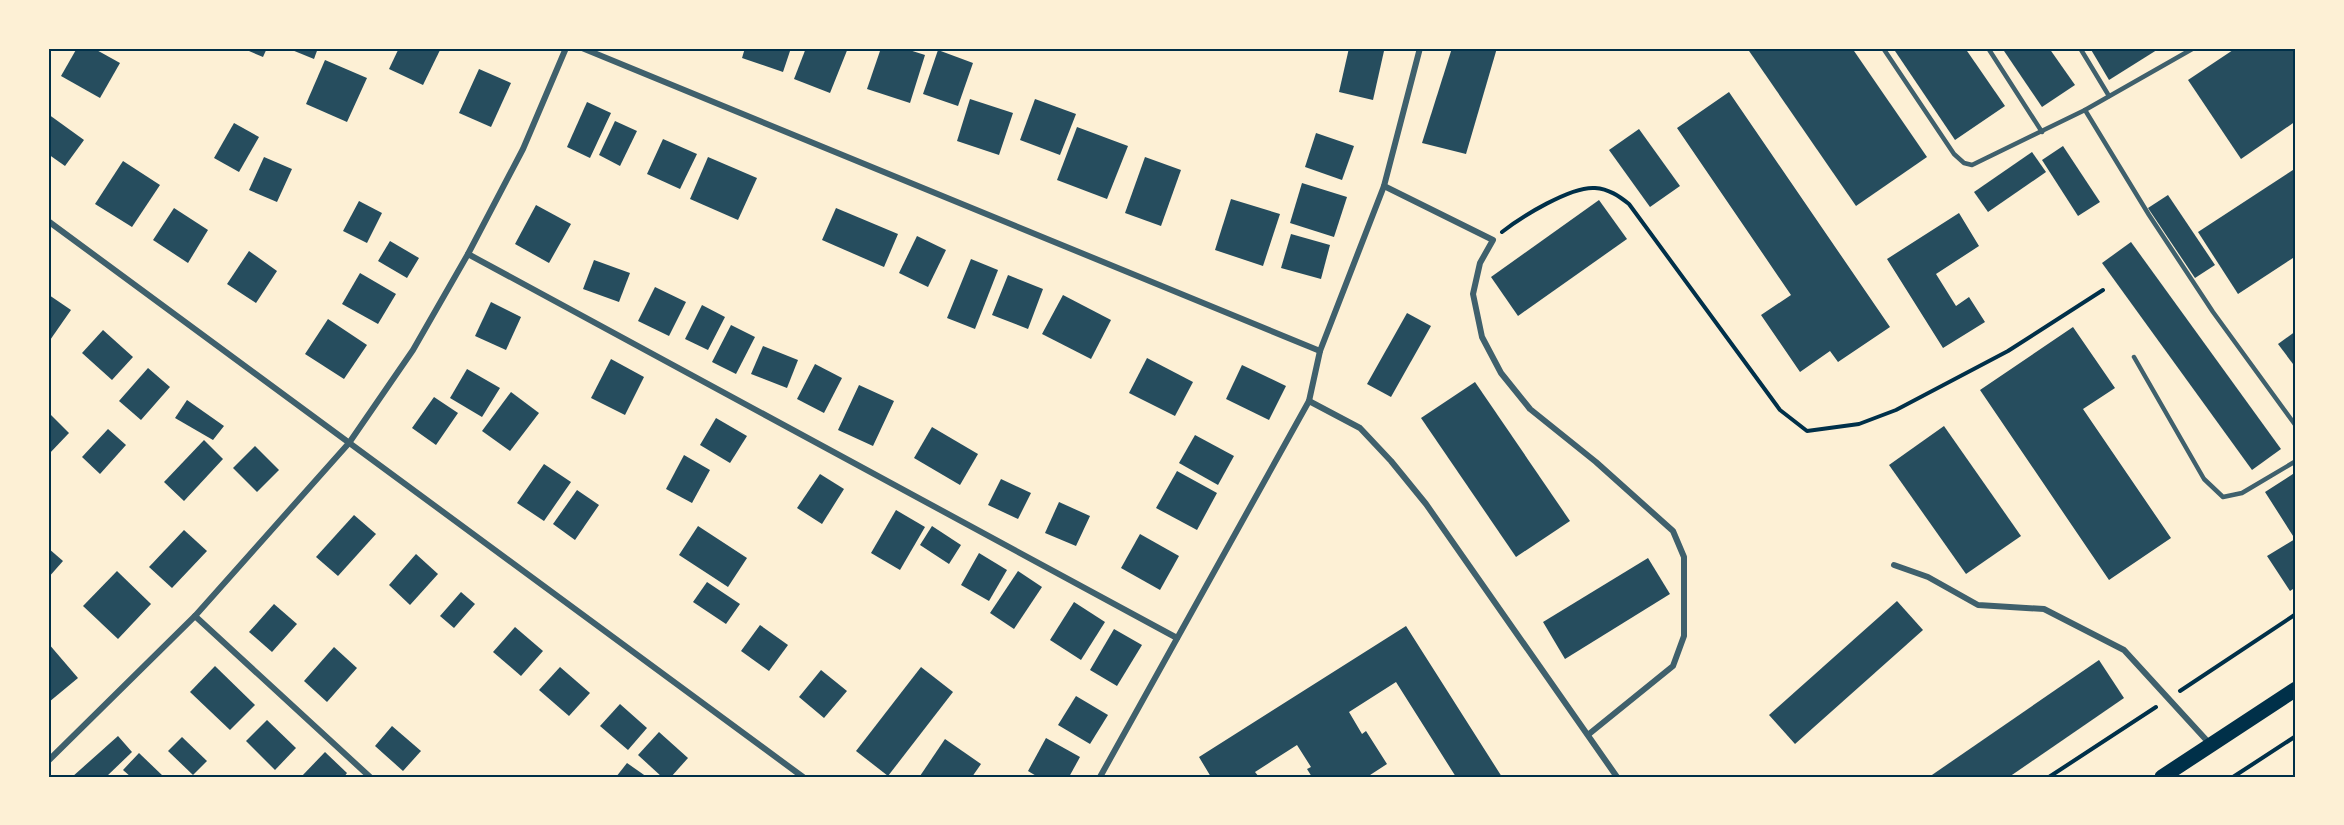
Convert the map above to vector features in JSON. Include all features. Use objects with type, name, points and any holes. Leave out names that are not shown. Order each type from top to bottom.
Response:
[{"type":"main road","points":[[2162,777],[2296,689]]},
{"type":"street","points":[[48,761],[195,616],[348,443],[413,350],[468,254],[522,149],[566,48]]},
{"type":"street","points":[[582,48],[1320,351]]},
{"type":"street","points":[[1100,777],[1309,401],[1320,351],[1384,186],[1420,48]]},
{"type":"street","points":[[1384,186],[1492,240],[1480,263],[1473,294],[1482,337],[1501,373],[1530,409],[1596,462],[1673,531],[1684,557],[1684,636],[1672,666],[1589,734]]},
{"type":"street","points":[[48,221],[803,777]]},
{"type":"street","points":[[468,254],[1177,638]]},
{"type":"street","points":[[1309,401],[1360,428],[1391,461],[1426,504],[1617,777]]},
{"type":"street","points":[[1893,565],[1928,577],[1978,605],[2044,609],[2124,650],[2210,745]]},
{"type":"street","points":[[195,616],[370,777]]},
{"type":"lane","points":[[1883,48],[1954,154],[1964,163],[1972,165],[2085,110],[2194,48]]},
{"type":"lane","points":[[1988,48],[2042,132]]},
{"type":"lane","points":[[2080,48],[2109,96]]},
{"type":"lane","points":[[2085,110],[2149,215],[2213,312],[2296,426]]},
{"type":"lane","points":[[2134,357],[2204,479],[2223,497],[2242,493],[2296,461]]},
{"type":"path","points":[[1492,240],[1519,219],[1550,202],[1576,192],[1593,187],[1619,196],[1629,204],[1780,410],[1807,431],[1859,424],[1896,410],[2008,351],[2103,290]]},
{"type":"path","points":[[2233,777],[2296,736]]},
{"type":"building","points":[[77,48],[93,48],[120,63],[100,98],[61,76]]},
{"type":"building","points":[[242,48],[267,48],[263,57]]},
{"type":"building","points":[[287,48],[318,48],[314,59]]},
{"type":"building","points":[[399,48],[441,48],[423,85],[389,69]]},
{"type":"building","points":[[745,48],[791,48],[783,72],[742,58]]},
{"type":"building","points":[[806,48],[848,48],[830,93],[794,79]]},
{"type":"building","points":[[881,48],[903,48],[925,55],[910,103],[867,89]]},
{"type":"building","points":[[1349,48],[1384,51],[1373,100],[1339,92]]},
{"type":"building","points":[[1452,48],[1497,48],[1466,154],[1422,143]]},
{"type":"building","points":[[1747,48],[1852,48],[1927,157],[1856,206]]},
{"type":"building","points":[[1893,48],[1965,48],[2005,106],[1955,140]]},
{"type":"building","points":[[2002,48],[2049,48],[2075,85],[2042,107]]},
{"type":"building","points":[[2090,48],[2160,48],[2109,80]]},
{"type":"building","points":[[2236,48],[2296,48],[2296,121],[2241,159],[2188,80]]},
{"type":"building","points":[[938,50],[973,63],[958,106],[923,94]]},
{"type":"building","points":[[325,60],[367,78],[347,122],[306,104]]},
{"type":"building","points":[[479,69],[511,83],[491,127],[459,113]]},
{"type":"building","points":[[1729,92],[1890,327],[1838,362],[1830,351],[1800,372],[1761,315],[1791,295],[1677,128]]},
{"type":"building","points":[[970,99],[1013,113],[999,155],[957,141]]},
{"type":"building","points":[[1035,99],[1076,114],[1060,155],[1020,140]]},
{"type":"building","points":[[587,102],[611,113],[590,158],[567,147]]},
{"type":"building","points":[[48,114],[84,140],[65,166],[48,154]]},
{"type":"building","points":[[615,121],[637,131],[620,166],[599,155]]},
{"type":"building","points":[[234,123],[259,137],[239,172],[214,158]]},
{"type":"building","points":[[1077,127],[1128,146],[1107,199],[1057,180]]},
{"type":"building","points":[[1639,129],[1680,186],[1650,207],[1609,150]]},
{"type":"building","points":[[1316,133],[1354,146],[1342,180],[1305,167]]},
{"type":"building","points":[[663,139],[697,154],[680,189],[647,174]]},
{"type":"building","points":[[2063,146],[2100,202],[2078,216],[2042,160]]},
{"type":"building","points":[[2032,152],[2046,172],[1988,212],[1974,192]]},
{"type":"building","points":[[264,157],[292,169],[277,202],[249,190]]},
{"type":"building","points":[[708,157],[757,178],[738,220],[690,199]]},
{"type":"building","points":[[1145,157],[1181,170],[1161,226],[1125,213]]},
{"type":"building","points":[[123,161],[160,185],[132,227],[95,204]]},
{"type":"building","points":[[2296,168],[2296,256],[2238,294],[2198,232]]},
{"type":"building","points":[[1302,183],[1347,197],[1334,237],[1290,223]]},
{"type":"building","points":[[2168,195],[2215,265],[2195,278],[2148,208]]},
{"type":"building","points":[[1231,199],[1280,214],[1263,266],[1215,250]]},
{"type":"building","points":[[1599,200],[1627,239],[1518,316],[1491,277]]},
{"type":"building","points":[[359,201],[382,213],[367,243],[343,231]]},
{"type":"building","points":[[536,205],[571,224],[549,263],[515,244]]},
{"type":"building","points":[[174,208],[208,230],[188,263],[153,240]]},
{"type":"building","points":[[836,208],[898,234],[884,267],[822,240]]},
{"type":"building","points":[[1959,213],[1979,246],[1936,274],[1956,306],[1969,297],[1985,322],[1943,348],[1887,259]]},
{"type":"building","points":[[1291,234],[1330,245],[1321,279],[1281,268]]},
{"type":"building","points":[[917,236],[946,250],[928,287],[899,273]]},
{"type":"building","points":[[390,241],[419,258],[407,278],[378,261]]},
{"type":"building","points":[[2131,242],[2281,449],[2252,470],[2102,263]]},
{"type":"building","points":[[249,251],[277,271],[256,303],[227,284]]},
{"type":"building","points":[[971,259],[998,270],[975,329],[947,318]]},
{"type":"building","points":[[594,260],[630,273],[619,302],[583,289]]},
{"type":"building","points":[[360,273],[396,294],[378,324],[342,304]]},
{"type":"building","points":[[1008,275],[1043,289],[1028,329],[992,315]]},
{"type":"building","points":[[655,287],[686,302],[669,336],[638,321]]},
{"type":"building","points":[[1063,295],[1111,320],[1091,359],[1042,334]]},
{"type":"building","points":[[48,296],[71,310],[48,343]]},
{"type":"building","points":[[491,302],[521,317],[506,350],[475,336]]},
{"type":"building","points":[[702,305],[725,317],[708,350],[685,339]]},
{"type":"building","points":[[1407,313],[1431,326],[1391,397],[1367,384]]},
{"type":"building","points":[[328,319],[367,345],[344,379],[305,354]]},
{"type":"building","points":[[731,325],[755,337],[736,374],[712,362]]},
{"type":"building","points":[[2073,327],[2115,388],[2083,409],[2171,538],[2109,580],[1980,390]]},
{"type":"building","points":[[103,330],[133,357],[112,380],[82,353]]},
{"type":"building","points":[[2296,331],[2296,368],[2278,344]]},
{"type":"building","points":[[763,346],[798,360],[787,388],[751,374]]},
{"type":"building","points":[[1147,358],[1193,382],[1175,416],[1129,393]]},
{"type":"building","points":[[611,359],[644,377],[625,415],[591,398]]},
{"type":"building","points":[[815,364],[842,378],[824,413],[797,399]]},
{"type":"building","points":[[1242,365],[1286,386],[1269,420],[1226,399]]},
{"type":"building","points":[[148,368],[170,387],[141,420],[119,401]]},
{"type":"building","points":[[467,369],[500,388],[482,417],[450,398]]},
{"type":"building","points":[[1475,382],[1570,521],[1516,557],[1421,418]]},
{"type":"building","points":[[859,385],[894,401],[873,446],[838,430]]},
{"type":"building","points":[[511,392],[539,413],[510,451],[482,431]]},
{"type":"building","points":[[434,397],[458,413],[436,445],[412,428]]},
{"type":"building","points":[[187,400],[224,426],[213,440],[175,418]]},
{"type":"building","points":[[48,412],[69,433],[48,455]]},
{"type":"building","points":[[716,418],[747,436],[730,463],[700,445]]},
{"type":"building","points":[[1944,426],[2021,536],[1966,574],[1889,465]]},
{"type":"building","points":[[932,427],[978,454],[960,485],[914,458]]},
{"type":"building","points":[[108,429],[126,445],[100,474],[82,457]]},
{"type":"building","points":[[1195,435],[1234,456],[1218,485],[1179,463]]},
{"type":"building","points":[[204,440],[223,459],[184,501],[164,482]]},
{"type":"building","points":[[255,446],[279,470],[257,492],[233,468]]},
{"type":"building","points":[[684,455],[710,470],[692,503],[666,489]]},
{"type":"building","points":[[544,464],[571,482],[544,521],[517,503]]},
{"type":"building","points":[[1177,471],[1217,493],[1197,530],[1156,508]]},
{"type":"building","points":[[2296,472],[2296,587],[2290,591],[2267,556],[2295,539],[2265,492]]},
{"type":"building","points":[[820,474],[844,489],[822,524],[797,508]]},
{"type":"building","points":[[1001,479],[1031,493],[1018,519],[988,505]]},
{"type":"building","points":[[577,490],[599,505],[575,540],[553,524]]},
{"type":"building","points":[[1059,502],[1090,516],[1076,546],[1045,533]]},
{"type":"building","points":[[896,510],[925,527],[900,570],[871,553]]},
{"type":"building","points":[[354,515],[376,534],[338,576],[316,557]]},
{"type":"building","points":[[698,526],[747,558],[728,587],[679,555]]},
{"type":"building","points":[[932,526],[961,545],[949,564],[920,545]]},
{"type":"building","points":[[184,530],[207,551],[172,588],[149,567]]},
{"type":"building","points":[[1140,534],[1179,556],[1160,590],[1121,568]]},
{"type":"building","points":[[48,548],[63,561],[48,578]]},
{"type":"building","points":[[979,553],[1007,570],[989,601],[961,585]]},
{"type":"building","points":[[416,554],[438,574],[410,605],[389,585]]},
{"type":"building","points":[[1648,558],[1670,594],[1565,659],[1543,622]]},
{"type":"building","points":[[117,571],[151,604],[118,639],[83,606]]},
{"type":"building","points":[[1018,571],[1042,587],[1014,629],[990,613]]},
{"type":"building","points":[[707,582],[740,604],[726,624],[693,602]]},
{"type":"building","points":[[461,592],[475,604],[454,628],[440,616]]},
{"type":"building","points":[[1897,601],[1923,630],[1795,744],[1769,715]]},
{"type":"building","points":[[1074,602],[1105,622],[1081,660],[1050,640]]},
{"type":"building","points":[[274,604],[297,624],[272,652],[249,632]]},
{"type":"building","points":[[760,625],[788,645],[769,671],[741,651]]},
{"type":"building","points":[[1406,626],[1502,777],[1456,777],[1396,682],[1349,712],[1362,734],[1366,731],[1387,764],[1367,777],[1312,777],[1307,769],[1311,767],[1297,745],[1255,772],[1259,777],[1211,777],[1199,757]]},
{"type":"building","points":[[515,627],[543,651],[521,676],[493,652]]},
{"type":"building","points":[[1114,629],[1142,645],[1117,686],[1090,670]]},
{"type":"building","points":[[48,643],[78,678],[49,702],[48,701]]},
{"type":"building","points":[[334,647],[357,668],[327,702],[304,681]]},
{"type":"building","points":[[2099,660],[2124,698],[2009,777],[1929,777]]},
{"type":"building","points":[[215,666],[255,705],[230,730],[190,692]]},
{"type":"building","points":[[560,667],[590,693],[569,716],[539,690]]},
{"type":"building","points":[[921,667],[953,692],[888,776],[856,751]]},
{"type":"building","points":[[821,670],[847,691],[824,718],[799,697]]},
{"type":"building","points":[[1076,696],[1108,715],[1090,744],[1058,725]]},
{"type":"building","points":[[620,704],[647,728],[628,750],[600,726]]},
{"type":"building","points":[[267,720],[296,748],[275,770],[246,741]]},
{"type":"building","points":[[392,726],[421,751],[403,771],[375,746]]},
{"type":"building","points":[[659,732],[688,758],[671,777],[662,777],[638,755]]},
{"type":"building","points":[[118,736],[132,752],[106,777],[72,777]]},
{"type":"building","points":[[182,737],[207,761],[193,775],[168,751]]},
{"type":"building","points":[[1046,738],[1080,757],[1069,777],[1038,777],[1028,771]]},
{"type":"building","points":[[945,739],[981,764],[972,777],[920,776]]},
{"type":"building","points":[[325,752],[347,773],[344,777],[301,777]]},
{"type":"building","points":[[139,753],[164,777],[131,777],[123,770]]},
{"type":"building","points":[[627,763],[647,777],[616,777]]}]
